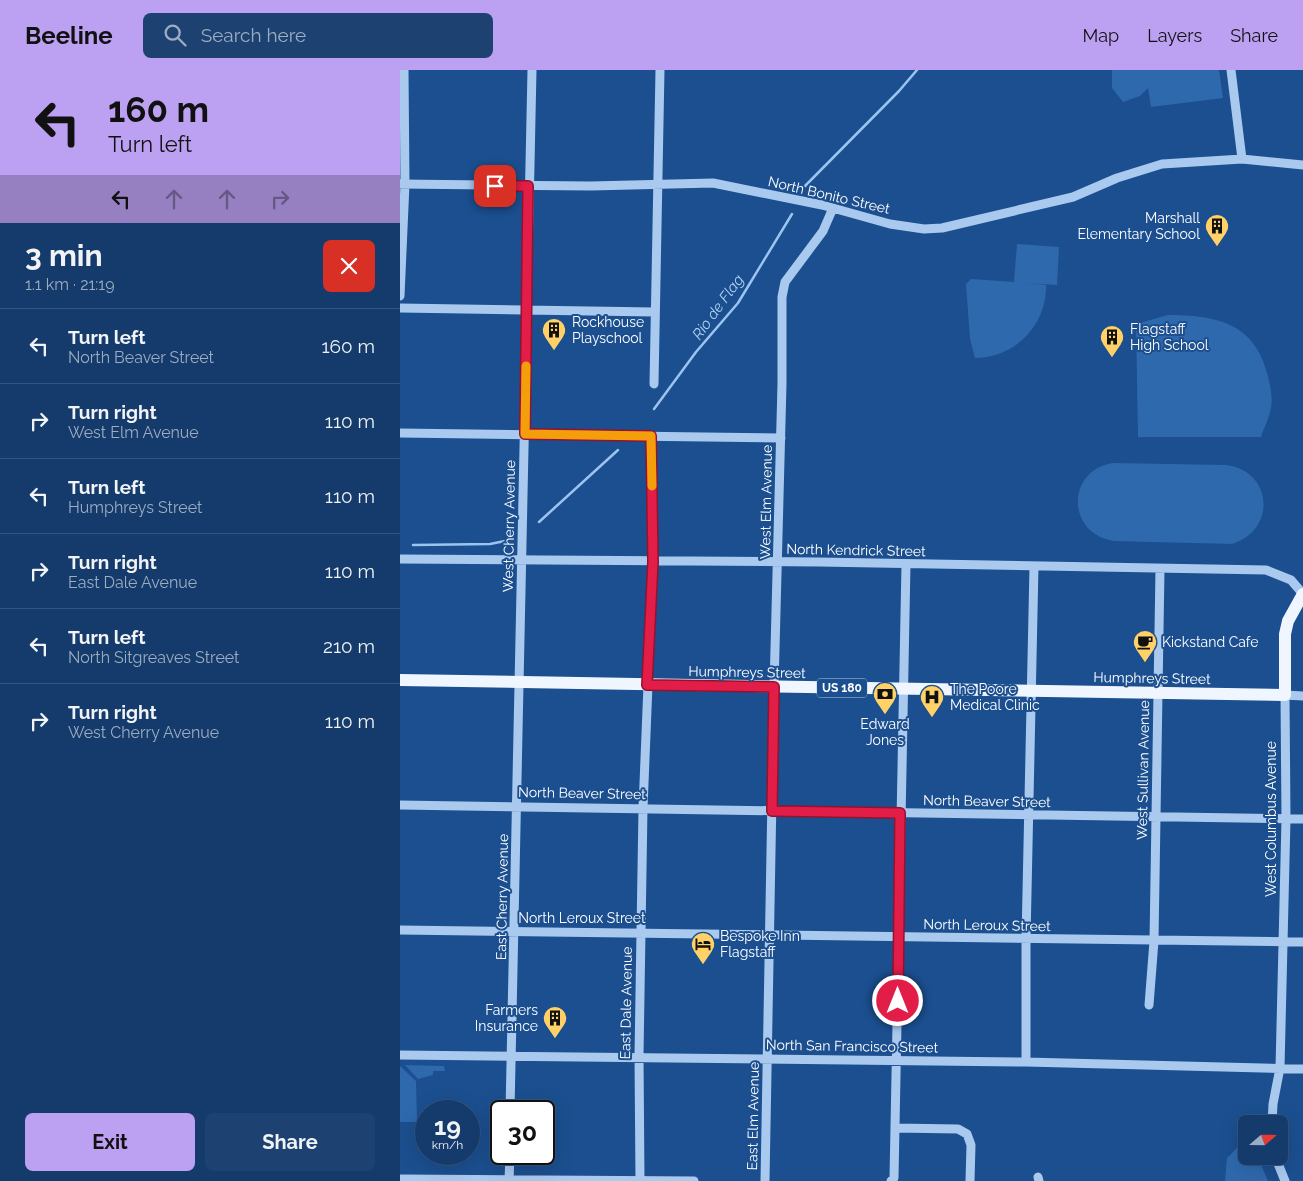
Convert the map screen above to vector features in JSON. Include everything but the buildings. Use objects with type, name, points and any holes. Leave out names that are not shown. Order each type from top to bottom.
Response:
[{"type":"main road","points":[[1285,695],[1285,634],[1288,621],[1303,594]]},
{"type":"main road","name":"Humphreys Street","points":[[400,680],[1285,695]]},
{"type":"street","points":[[400,296],[404,70]]},
{"type":"street","name":"West Cherry Avenue","points":[[519,682],[523,559],[528,186],[532,70]]},
{"type":"street","points":[[654,384],[660,70]]},
{"type":"street","points":[[1231,70],[1242,159]]},
{"type":"street","name":"North Bonito Street","points":[[402,184],[658,186],[713,183],[833,208],[890,224],[924,229],[942,228],[1073,197],[1117,178],[1155,166],[1212,159],[1242,159],[1303,165]]},
{"type":"street","name":"West Elm Avenue","points":[[772,811],[781,438],[782,297],[785,282],[823,232],[833,208]]},
{"type":"street","points":[[400,308],[655,312]]},
{"type":"street","points":[[400,433],[781,438]]},
{"type":"street","name":"East Dale Avenue","points":[[640,1180],[639,1056],[643,808],[653,562],[651,436]]},
{"type":"street","name":"North Kendrick Street","points":[[400,559],[778,562],[1266,570],[1292,580],[1303,594]]},
{"type":"street","points":[[891,1181],[894,1178],[898,1062],[900,813],[906,564]]},
{"type":"street","points":[[1026,1062],[1026,939],[1034,566]]},
{"type":"street","name":"West Sullivan Avenue","points":[[1149,1005],[1154,941],[1160,568]]},
{"type":"street","name":"East Cherry Avenue","points":[[510,1100],[519,682]]},
{"type":"street","name":"Humphreys Street","points":[[1285,695],[1303,696]]},
{"type":"street","name":"West Columbus Avenue","points":[[1272,1115],[1280,1068],[1286,819],[1285,695]]},
{"type":"street","name":"North Beaver Street","points":[[400,805],[1303,819]]},
{"type":"street","name":"East Elm Avenue","points":[[765,1181],[772,811]]},
{"type":"street","name":"North Leroux Street","points":[[400,930],[1303,942]]},
{"type":"street","name":"North San Francisco Street","points":[[400,1055],[639,1056],[898,1062],[1026,1062],[1303,1069]]},
{"type":"street","points":[[896,1128],[958,1129],[967,1134],[971,1145],[970,1181]]},
{"type":"street","points":[[509,1181],[510,1165]]},
{"type":"street","points":[[1279,1165],[1285,1181]]},
{"type":"street","points":[[400,1179],[694,1181]]},
{"type":"shaded area","points":[[1112,70],[1219,70],[1223,98],[1151,107],[1148,88],[1140,96],[1123,102],[1112,88]]},
{"type":"shaded area","points":[[1017,244],[1059,247],[1057,285],[1025,283],[1046,285],[1045,300],[1035,326],[1015,345],[1003,352],[990,357],[975,358],[970,339],[966,284],[971,279],[1014,282]]},
{"type":"shaded area","points":[[1168,315],[1185,315],[1216,320],[1242,332],[1253,342],[1261,356],[1267,373],[1272,404],[1261,437],[1138,437],[1136,324]]},
{"type":"shaded area","points":[[1113,463],[1226,465],[1242,470],[1253,478],[1260,489],[1264,502],[1257,527],[1247,537],[1232,544],[1114,541],[1098,536],[1087,527],[1080,515],[1078,502],[1080,489],[1087,477],[1098,468]]},
{"type":"shaded area","points":[[405,1065],[444,1066],[445,1071],[433,1071],[433,1075],[418,1079]]},
{"type":"shaded area","points":[[400,1066],[416,1081],[416,1100],[415,1122],[400,1122]]},
{"type":"shaded area","points":[[1238,1147],[1238,1165],[1261,1165],[1268,1181],[1225,1181],[1227,1158]]},
{"type":"waterway","name":"Rio de Flag","points":[[804,187],[899,91],[917,70]]},
{"type":"waterway","name":"Rio de Flag","points":[[654,409],[696,352],[738,303],[792,214]]},
{"type":"waterway","name":"Rio de Flag","points":[[539,522],[618,450]]},
{"type":"waterway","name":"Rio de Flag","points":[[413,545],[490,544],[510,540]]},
{"type":"slow traffic","points":[[526,366],[525,434],[651,436],[652,486]]},
{"type":"place","name":"Marshall Elementary School","points":[[1217,247]]},
{"type":"place","name":"Rockhouse Playschool","points":[[554,351]]},
{"type":"place","name":"Flagstaff High School","points":[[1112,358]]},
{"type":"place","name":"Kickstand Cafe","points":[[1145,663]]},
{"type":"place","name":"Edward Jones","points":[[885,715]]},
{"type":"place","name":"The Poore Medical Clinic","points":[[932,718]]},
{"type":"place","name":"Bespoke Inn Flagstaff","points":[[703,965]]},
{"type":"place","name":"Farmers Insurance","points":[[555,1039]]},
{"type":"route","points":[[495,186],[528,186],[525,434],[651,436],[653,562],[647,685],[774,687],[772,811],[900,813],[898,1001]]}]
